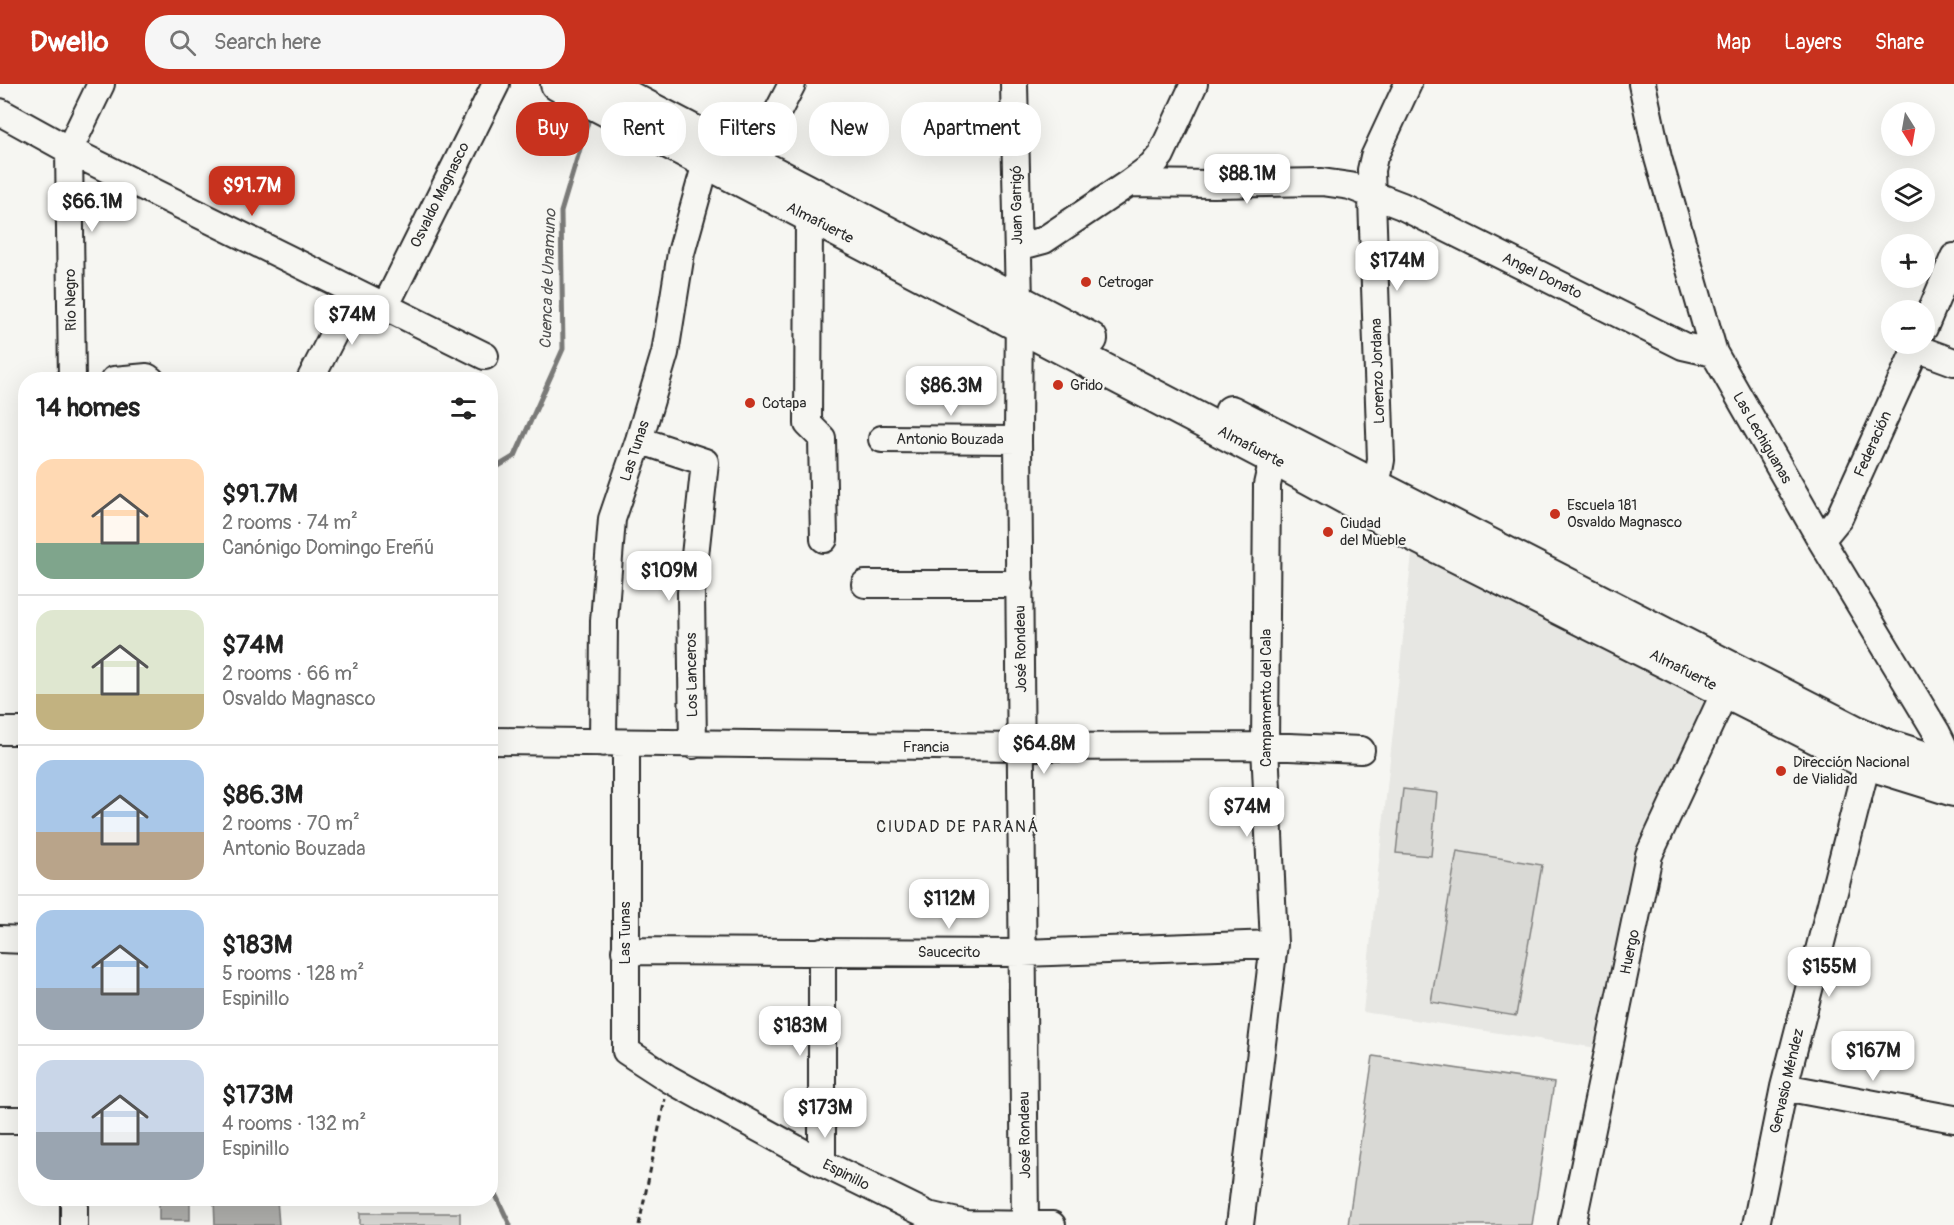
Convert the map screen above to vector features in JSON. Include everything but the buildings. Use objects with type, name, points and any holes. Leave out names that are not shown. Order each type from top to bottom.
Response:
[{"type":"main road","name":"Almafuerte","points":[[557,84],[809,217],[1019,313],[1372,484],[1856,732],[1952,774]]},
{"type":"main road","name":"Almafuerte","points":[[603,84],[752,162],[1273,458],[1414,535],[1867,763],[1952,774]]},
{"type":"street","name":"Río Negro","points":[[72,372],[69,150],[101,84]]},
{"type":"street","name":"Osvaldo Magnasco","points":[[385,307],[496,84]]},
{"type":"street","points":[[752,162],[792,84]]},
{"type":"street","name":"Juan Garrigó","points":[[1014,84],[1019,313]]},
{"type":"street","points":[[1018,247],[1044,240],[1152,166],[1161,155],[1194,84]]},
{"type":"street","name":"Lorenzo Jordana","points":[[1372,484],[1379,471],[1381,460],[1371,170],[1374,157],[1408,84]]},
{"type":"street","name":"Las Lechiguanas","points":[[1642,84],[1658,158],[1714,353],[1821,540],[1937,733],[1952,774]]},
{"type":"street","points":[[0,112],[69,150],[486,356]]},
{"type":"street","name":"Las Tunas","points":[[626,1051],[625,951],[614,743],[604,621],[612,519],[665,353],[681,253],[706,164]]},
{"type":"street","name":"Angel Donato","points":[[1129,183],[1322,182],[1350,186],[1413,211],[1683,346],[1714,353]]},
{"type":"street","points":[[809,217],[808,424],[822,438],[824,539]]},
{"type":"street","name":"Federación","points":[[1935,303],[1954,257]]},
{"type":"street","points":[[314,372],[355,292]]},
{"type":"street","name":"José Rondeau","points":[[1019,313],[1018,440],[1023,747],[1026,1225]]},
{"type":"street","points":[[1935,350],[1954,362]]},
{"type":"street","name":"Federación","points":[[1821,540],[1839,518],[1914,354]]},
{"type":"street","name":"Antonio Bouzada","points":[[882,439],[1018,440]]},
{"type":"street","name":"Los Lanceros","points":[[639,440],[705,462],[691,593],[693,745]]},
{"type":"street","name":"Campamento del Cala","points":[[1240,1225],[1274,944],[1265,746],[1267,485],[1273,458]]},
{"type":"street","points":[[865,584],[1020,584]]},
{"type":"street","name":"Huergo","points":[[1572,1225],[1649,855],[1725,692]]},
{"type":"street","points":[[0,731],[18,731]]},
{"type":"street","name":"Francia","points":[[498,741],[693,745],[1265,746],[1361,750]]},
{"type":"street","name":"Gervasio Méndez","points":[[1756,1225],[1784,1087],[1867,763]]},
{"type":"street","points":[[0,939],[18,940]]},
{"type":"street","name":"Saucecito","points":[[625,951],[1023,953],[1274,944]]},
{"type":"street","points":[[822,951],[822,1162]]},
{"type":"street","name":"Espinillo","points":[[626,1051],[669,1079],[822,1162],[928,1215],[966,1224],[1052,1225]]},
{"type":"street","points":[[1784,1087],[1954,1119]]},
{"type":"street","points":[[0,1120],[18,1120]]},
{"type":"street","points":[[74,1206],[74,1225]]},
{"type":"path","points":[[639,1225],[669,1079]]},
{"type":"shaded area","points":[[1414,535],[1725,692],[1649,855],[1610,1050],[1363,1012]]},
{"type":"shaded area","points":[[1403,789],[1437,793],[1431,856],[1396,853]]},
{"type":"shaded area","points":[[1457,851],[1542,865],[1516,1016],[1431,1002]]},
{"type":"shaded area","points":[[1373,1056],[1554,1083],[1532,1225],[1348,1225]]},
{"type":"shaded area","points":[[159,1206],[190,1206],[190,1220],[159,1220]]},
{"type":"shaded area","points":[[214,1206],[278,1206],[279,1225],[215,1225]]},
{"type":"shaded area","points":[[360,1213],[460,1213],[460,1225],[360,1225]]},
{"type":"waterway","name":"Cuenca de Unamuno","points":[[498,466],[515,456],[563,349],[561,212],[591,112]]},
{"type":"waterway","name":"Cuenca de Unamuno","points":[[498,1200],[510,1225]]},
{"type":"place","name":"Cetrogar","points":[[1086,282]]},
{"type":"place","name":"Grido","points":[[1058,385]]},
{"type":"place","name":"Cotapa","points":[[750,403]]},
{"type":"place","name":"Escuela 181 Osvaldo Magnasco","points":[[1555,514]]},
{"type":"place","name":"Ciudad del Mueble","points":[[1328,532]]},
{"type":"place","name":"Dirección Nacional de Vialidad","points":[[1781,771]]},
{"type":"district","name":"CIUDAD DE PARANÁ","points":[[958,827]]}]
